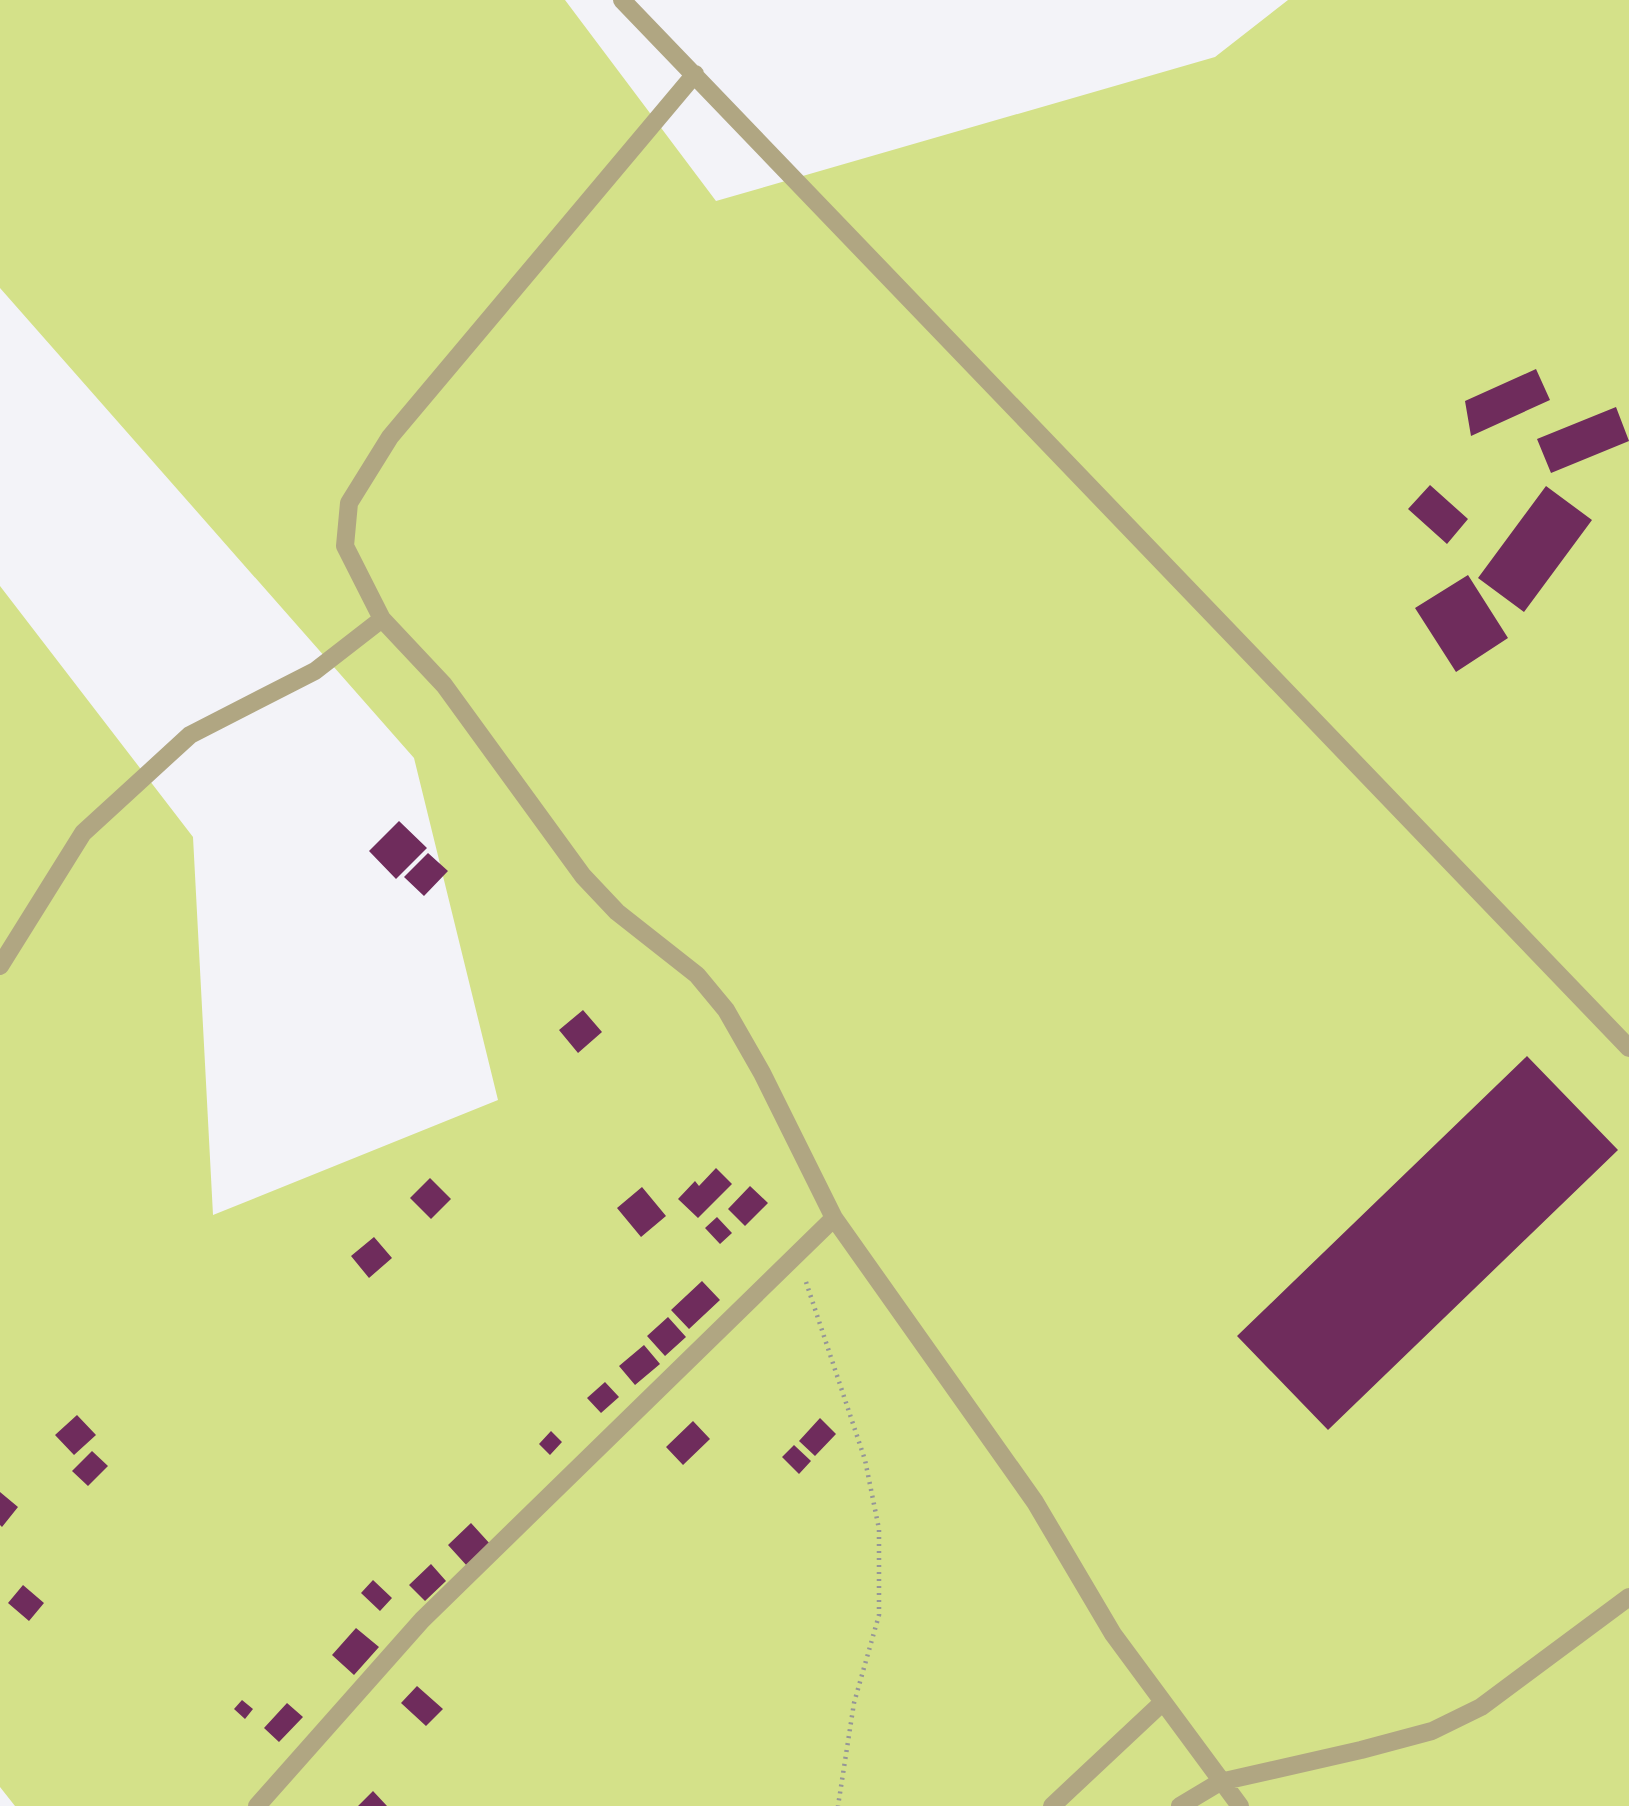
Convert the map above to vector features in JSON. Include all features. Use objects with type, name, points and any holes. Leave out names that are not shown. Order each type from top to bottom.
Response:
[{"type":"street","points":[[622,0],[1629,1048]]},
{"type":"street","points":[[695,75],[390,438],[349,503],[345,546],[382,619],[444,685],[583,876],[617,912],[697,975],[726,1010],[762,1073],[834,1218],[1035,1502],[1113,1634],[1240,1806]]},
{"type":"street","points":[[0,966],[83,833],[190,735],[316,671],[382,619]]},
{"type":"street","points":[[257,1806],[422,1620],[834,1218]]},
{"type":"street","points":[[1180,1806],[1220,1782],[1361,1751],[1432,1731],[1481,1707],[1629,1597]]},
{"type":"street","points":[[1052,1806],[1163,1702]]},
{"type":"path","points":[[797,1254],[865,1460],[879,1529],[879,1615],[854,1703],[838,1806]]},
{"type":"green space","points":[[0,0],[565,0],[716,201],[1215,57],[1288,0],[1629,0],[1629,1806],[15,1806],[0,1787],[0,586],[193,837],[213,1215],[498,1100],[414,758],[0,288]]},
{"type":"building","points":[[1536,369],[1550,400],[1471,436],[1465,401]]},
{"type":"building","points":[[1616,407],[1629,441],[1551,473],[1537,439]]},
{"type":"building","points":[[1430,485],[1468,519],[1447,544],[1408,509]]},
{"type":"building","points":[[1546,486],[1592,520],[1524,612],[1478,578]]},
{"type":"building","points":[[1468,575],[1508,638],[1456,672],[1415,608]]},
{"type":"building","points":[[399,821],[427,848],[396,879],[369,851]]},
{"type":"building","points":[[428,853],[448,871],[424,896],[404,877]]},
{"type":"building","points":[[583,1010],[602,1032],[578,1053],[559,1030]]},
{"type":"building","points":[[1527,1056],[1618,1150],[1328,1430],[1237,1336]]},
{"type":"building","points":[[716,1168],[732,1184],[698,1218],[678,1199],[695,1181],[699,1186]]},
{"type":"building","points":[[430,1178],[451,1199],[431,1219],[410,1198]]},
{"type":"building","points":[[750,1186],[768,1203],[745,1226],[728,1209]]},
{"type":"building","points":[[642,1187],[666,1216],[641,1237],[617,1208]]},
{"type":"building","points":[[717,1217],[732,1233],[720,1244],[705,1228]]},
{"type":"building","points":[[374,1237],[392,1258],[369,1278],[351,1256]]},
{"type":"building","points":[[702,1281],[720,1300],[689,1329],[671,1310]]},
{"type":"building","points":[[668,1317],[686,1337],[665,1356],[647,1336]]},
{"type":"building","points":[[644,1345],[660,1364],[635,1385],[619,1366]]},
{"type":"building","points":[[605,1382],[619,1397],[601,1413],[587,1398]]},
{"type":"building","points":[[77,1415],[96,1435],[74,1455],[55,1435]]},
{"type":"building","points":[[820,1418],[836,1434],[815,1456],[799,1441]]},
{"type":"building","points":[[693,1421],[710,1439],[683,1465],[666,1447]]},
{"type":"building","points":[[551,1431],[562,1442],[550,1455],[539,1444]]},
{"type":"building","points":[[794,1445],[811,1461],[799,1474],[782,1457]]},
{"type":"building","points":[[92,1451],[108,1466],[88,1486],[72,1471]]},
{"type":"building","points":[[0,1492],[18,1507],[2,1527],[0,1525]]},
{"type":"building","points":[[471,1523],[491,1545],[468,1567],[448,1545]]},
{"type":"building","points":[[431,1564],[446,1581],[425,1601],[409,1585]]},
{"type":"building","points":[[373,1580],[392,1598],[380,1611],[361,1593]]},
{"type":"building","points":[[23,1585],[44,1603],[29,1621],[8,1603]]},
{"type":"building","points":[[356,1628],[379,1647],[354,1675],[332,1655]]},
{"type":"building","points":[[417,1686],[443,1709],[426,1726],[401,1703]]},
{"type":"building","points":[[242,1700],[253,1709],[245,1719],[234,1709]]},
{"type":"building","points":[[287,1703],[303,1717],[279,1742],[264,1728]]},
{"type":"building","points":[[373,1791],[387,1806],[358,1806]]}]
